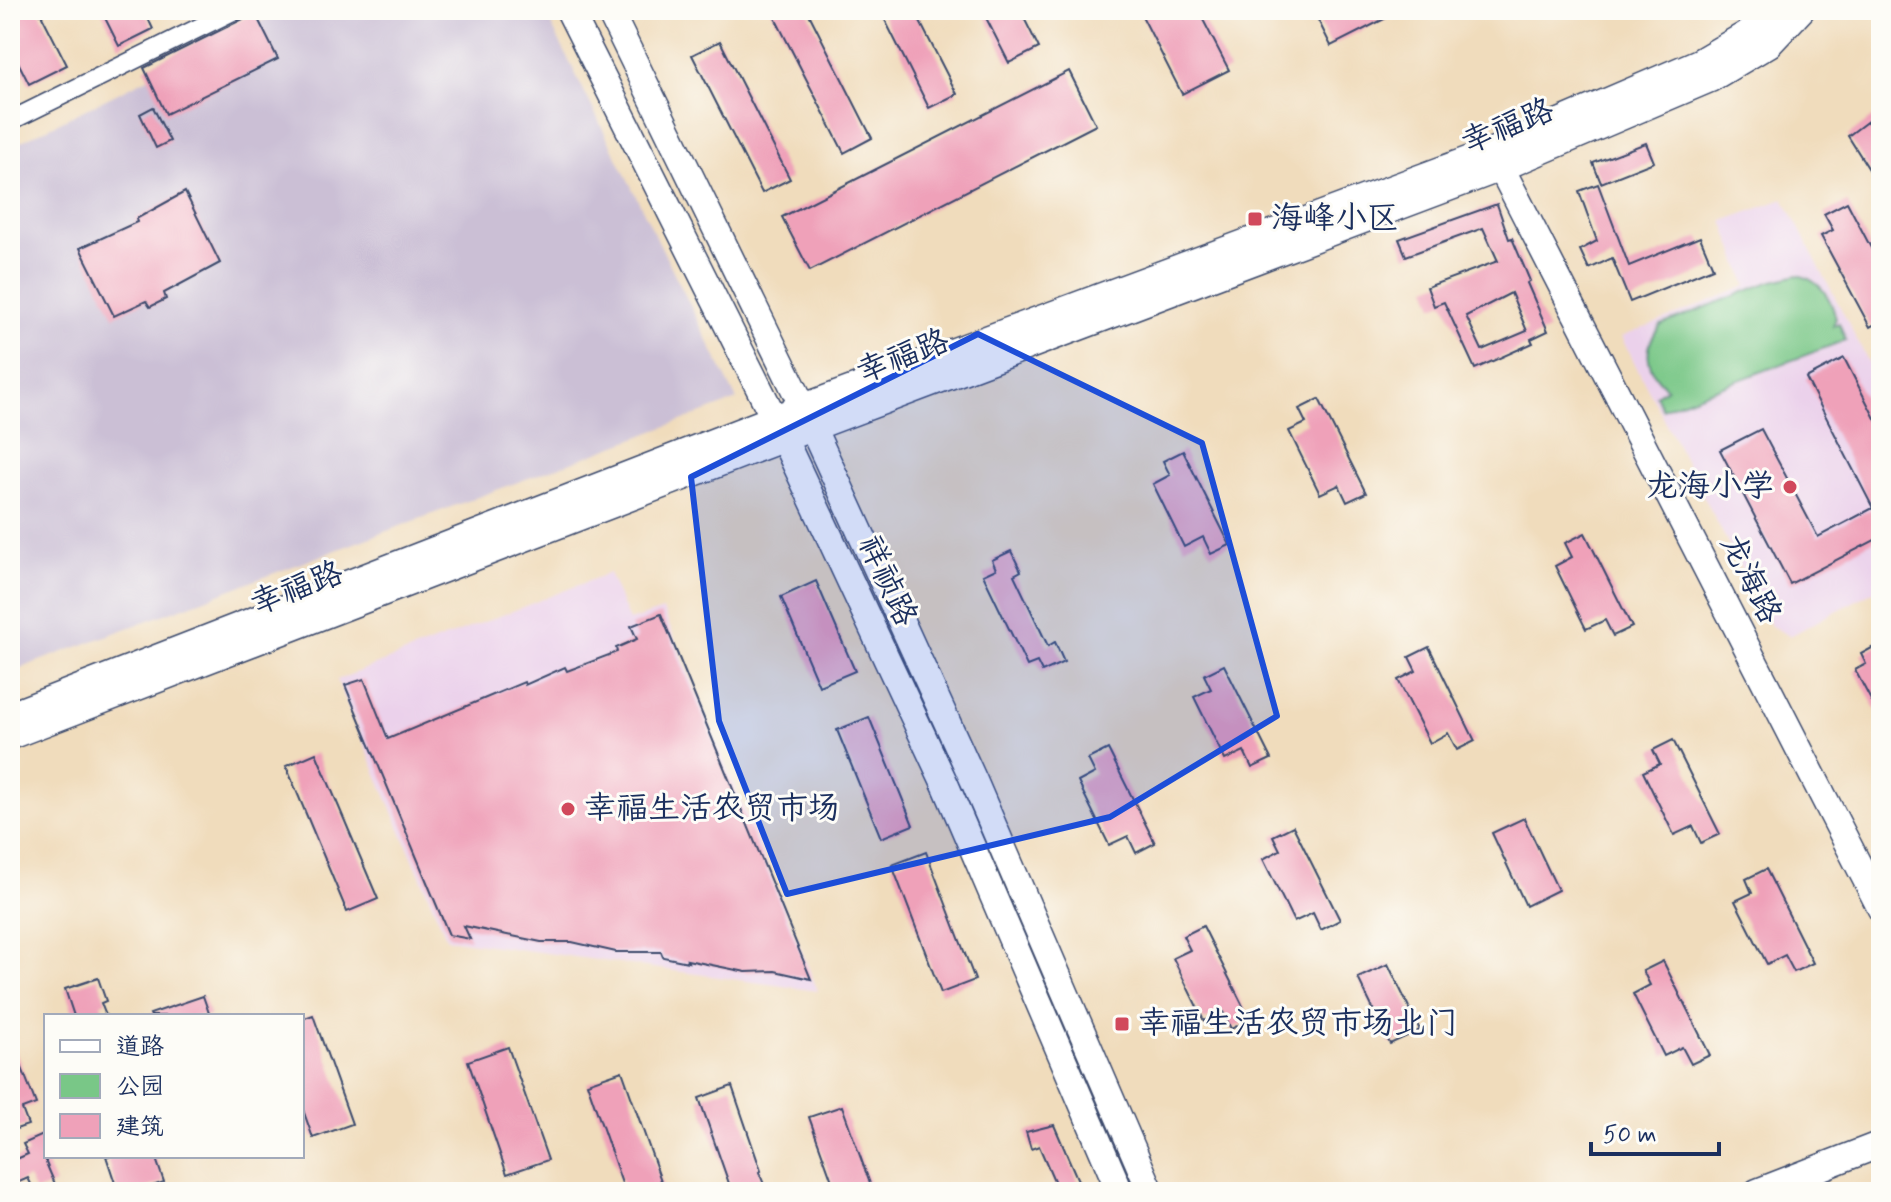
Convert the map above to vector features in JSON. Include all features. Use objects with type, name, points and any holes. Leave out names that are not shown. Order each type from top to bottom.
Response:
[{"type":"street","points":[[10,121],[235,10]]},
{"type":"street","name":"祥祯路","points":[[569,10],[778,429],[946,786],[1120,1192]]},
{"type":"street","name":"祥祯路","points":[[609,10],[808,418],[974,781],[1151,1192]]},
{"type":"street","name":"幸福路","points":[[1497,159],[1699,62],[1757,28],[1774,10]]},
{"type":"street","name":"幸福路","points":[[10,715],[1710,79],[1769,44],[1801,10]]},
{"type":"street","name":"龙海路","points":[[1497,159],[1881,909]]},
{"type":"street","name":"幸福路","points":[[10,736],[778,429]]},
{"type":"street","points":[[1757,1192],[1881,1144]]},
{"type":"highlighted area","points":[[978,334],[1202,443],[1277,716],[1110,817],[787,894],[719,721],[691,477]]},
{"type":"shaded area","points":[[284,10],[544,10],[737,400],[10,672],[10,147]]},
{"type":"shaded area","name":"龙海小学","points":[[1784,199],[1881,386],[1881,587],[1790,636],[1771,626],[1621,337],[1747,286],[1723,221]]},
{"type":"shaded area","name":"幸福生活农贸市场","points":[[609,573],[629,621],[663,610],[818,991],[447,939],[337,680]]},
{"type":"green space","points":[[1798,275],[1813,281],[1823,290],[1836,318],[1833,326],[1839,323],[1846,340],[1662,409],[1656,395],[1667,388],[1654,373],[1649,358],[1651,341],[1661,325],[1769,282]]},
{"type":"building","points":[[10,10],[39,10],[67,65],[29,84],[10,46]]},
{"type":"building","points":[[101,10],[144,10],[153,29],[119,46]]},
{"type":"building","points":[[771,10],[807,10],[872,138],[844,153]]},
{"type":"building","points":[[880,10],[914,10],[957,94],[929,108]]},
{"type":"building","points":[[982,10],[1020,10],[1039,48],[1009,63]]},
{"type":"building","points":[[1139,10],[1198,10],[1229,70],[1182,94]]},
{"type":"building","points":[[1313,10],[1402,10],[1331,46]]},
{"type":"building","points":[[255,13],[278,59],[166,114],[144,68]]},
{"type":"building","points":[[720,41],[790,179],[762,193],[692,55]]},
{"type":"building","points":[[1069,71],[1096,125],[810,271],[782,217]]},
{"type":"building","points":[[153,107],[170,141],[156,148],[140,114]]},
{"type":"building","points":[[1881,111],[1881,168],[1872,174],[1848,136]]},
{"type":"building","points":[[1646,143],[1654,162],[1601,183],[1593,163]]},
{"type":"building","points":[[1598,184],[1629,266],[1700,237],[1713,268],[1630,302],[1612,258],[1589,269],[1580,250],[1597,241],[1579,191]]},
{"type":"building","points":[[185,192],[220,263],[164,293],[166,299],[150,307],[146,301],[114,316],[80,248],[137,222],[136,219]]},
{"type":"building","points":[[1847,202],[1881,267],[1881,321],[1870,327],[1821,236],[1833,230],[1824,214]]},
{"type":"building","points":[[1497,204],[1548,331],[1531,339],[1533,343],[1475,369],[1444,302],[1434,306],[1427,287],[1498,261],[1483,228],[1406,256],[1399,239]],"holes":[[[1511,293],[1527,331],[1482,350],[1466,316]]]},
{"type":"building","points":[[1844,358],[1881,430],[1881,537],[1790,584],[1720,450],[1761,429],[1818,537],[1873,508],[1806,378]]},
{"type":"building","points":[[1319,399],[1366,493],[1347,502],[1339,485],[1320,494],[1289,431],[1306,423],[1299,409]]},
{"type":"building","points":[[1183,451],[1230,545],[1211,554],[1203,537],[1184,547],[1153,484],[1170,475],[1163,461]]},
{"type":"building","points":[[1585,533],[1632,627],[1613,636],[1605,620],[1586,629],[1555,566],[1572,557],[1565,543]]},
{"type":"building","points":[[1011,551],[1021,571],[1014,575],[1048,646],[1055,642],[1064,662],[1042,672],[1037,662],[1027,666],[983,575],[996,569],[992,560]]},
{"type":"building","points":[[816,581],[855,671],[819,686],[781,597]]},
{"type":"building","name":"幸福生活农贸市场","points":[[661,614],[811,979],[775,971],[746,972],[688,962],[663,957],[661,952],[616,952],[572,942],[541,942],[464,926],[470,939],[449,935],[345,685],[364,679],[388,739],[524,682],[525,685],[565,667],[567,671],[617,652],[616,648],[637,639],[631,626]]},
{"type":"building","points":[[1881,643],[1881,719],[1855,670],[1866,664],[1861,654]]},
{"type":"building","points":[[1429,647],[1475,741],[1457,750],[1448,733],[1430,743],[1398,680],[1416,671],[1409,657]]},
{"type":"building","points":[[1224,665],[1271,759],[1252,768],[1244,751],[1225,760],[1194,697],[1211,689],[1204,675]]},
{"type":"building","points":[[869,717],[913,825],[881,838],[837,730]]},
{"type":"building","points":[[1673,740],[1720,834],[1701,843],[1693,826],[1674,835],[1643,772],[1660,764],[1653,750]]},
{"type":"building","points":[[1108,749],[1155,843],[1136,853],[1128,836],[1109,845],[1078,782],[1095,773],[1088,759]]},
{"type":"building","points":[[316,753],[378,899],[347,912],[286,766]]},
{"type":"building","points":[[1524,818],[1558,890],[1526,906],[1492,833]]},
{"type":"building","points":[[1293,826],[1340,920],[1321,930],[1313,913],[1294,922],[1263,859],[1280,850],[1273,836]]},
{"type":"building","points":[[926,852],[975,980],[941,993],[892,865]]},
{"type":"building","points":[[1766,869],[1813,963],[1794,972],[1785,955],[1767,964],[1735,901],[1752,893],[1746,879]]},
{"type":"building","points":[[1203,926],[1250,1020],[1231,1029],[1223,1012],[1204,1021],[1173,958],[1190,950],[1183,936]]},
{"type":"building","points":[[1663,961],[1710,1055],[1691,1064],[1682,1047],[1664,1056],[1633,994],[1650,985],[1643,971]]},
{"type":"building","points":[[1388,964],[1420,1030],[1390,1044],[1358,978]]},
{"type":"building","points":[[98,978],[106,1001],[101,1003],[105,1014],[73,1014],[65,989]]},
{"type":"building","points":[[203,996],[209,1014],[150,1014]]},
{"type":"building","points":[[313,1015],[352,1124],[313,1138],[304,1113],[304,1018]]},
{"type":"building","points":[[10,1037],[36,1104],[22,1109],[28,1125],[10,1131]]},
{"type":"building","points":[[508,1047],[548,1160],[507,1174],[468,1061]]},
{"type":"building","points":[[622,1071],[665,1192],[625,1192],[587,1083]]},
{"type":"building","points":[[732,1086],[767,1192],[732,1192],[699,1098]]},
{"type":"building","points":[[842,1106],[873,1192],[836,1192],[809,1117]]},
{"type":"building","points":[[1054,1125],[1083,1192],[1059,1192],[1039,1146],[1031,1149],[1026,1132]]},
{"type":"building","points":[[43,1135],[44,1158],[55,1184],[35,1192],[28,1178],[10,1186],[10,1162],[28,1154],[23,1144]]},
{"type":"building","points":[[107,1158],[156,1158],[164,1182],[136,1192],[118,1192]]},
{"type":"place","name":"海峰小区","points":[[1255,219]]},
{"type":"place","name":"龙海小学","points":[[1790,487]]},
{"type":"place","name":"幸福生活农贸市场","points":[[568,809]]},
{"type":"place","name":"幸福生活农贸市场北门","points":[[1122,1024]]}]
